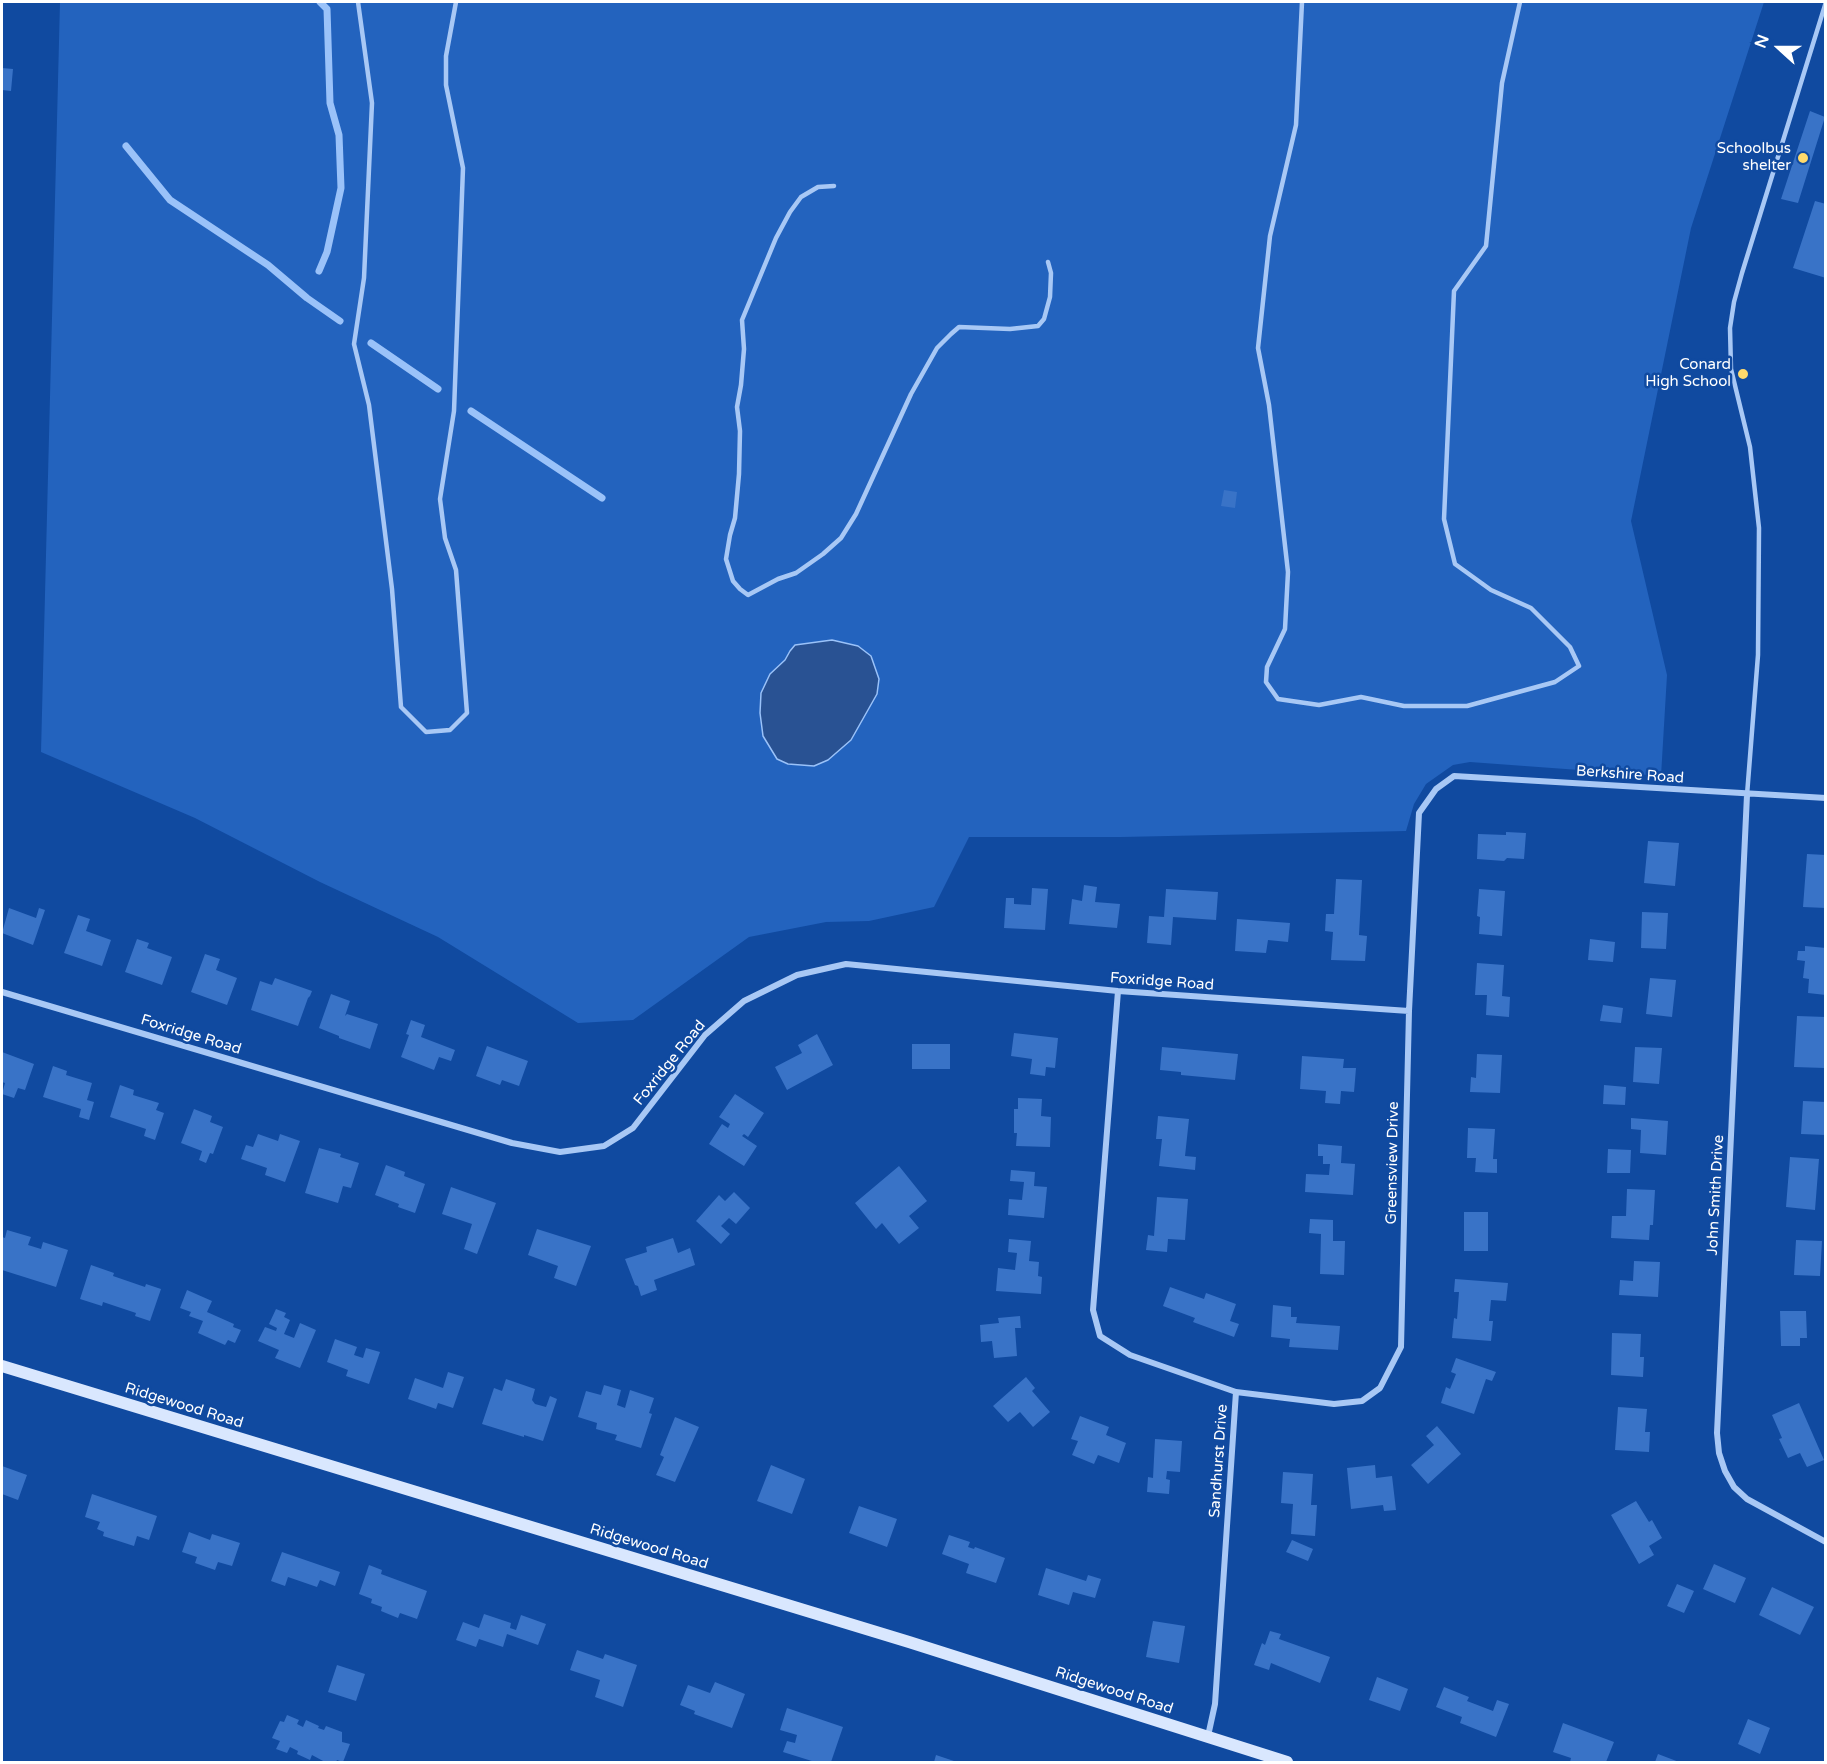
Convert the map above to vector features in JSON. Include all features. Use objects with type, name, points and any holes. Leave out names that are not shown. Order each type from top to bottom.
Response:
[{"type":"main road","name":"Ridgewood Road","points":[[2,1366],[909,1642],[1287,1762]]},
{"type":"street","name":"Berkshire Road","points":[[1437,789],[1454,776],[1826,798]]},
{"type":"street","name":"Greensview Drive","points":[[1236,1392],[1334,1404],[1362,1401],[1380,1388],[1401,1347],[1408,1011],[1419,813],[1437,789]]},
{"type":"street","name":"John Smith Drive","points":[[1748,795],[1718,1422],[1719,1452],[1725,1471],[1734,1487],[1747,1499],[1826,1542]]},
{"type":"street","name":"Foxridge Road","points":[[2,992],[512,1143],[560,1152],[604,1146],[633,1128],[705,1035],[744,1001],[797,975],[846,963],[1118,991],[1408,1011]]},
{"type":"street","name":"Sandhurst Drive","points":[[1118,991],[1093,1310],[1100,1336],[1130,1355],[1236,1392],[1215,1704],[1207,1737]]},
{"type":"lane","points":[[358,2],[372,103],[364,279],[354,344],[369,405],[392,589],[400,707],[426,732],[450,730],[467,713],[456,570],[445,537],[440,499],[454,411],[462,180],[462,168],[446,85],[446,56],[456,2]]},
{"type":"lane","points":[[1302,2],[1296,125],[1270,236],[1258,348],[1269,405],[1288,572],[1285,629],[1267,667],[1266,682],[1278,699],[1319,705],[1361,697],[1404,706],[1467,706],[1555,682],[1579,666],[1570,647],[1531,608],[1491,590],[1455,564],[1444,519],[1454,291],[1486,246],[1502,83],[1520,2]]},
{"type":"lane","points":[[1748,795],[1758,655],[1759,528],[1750,447],[1731,369],[1730,328],[1742,273],[1826,2]]},
{"type":"lane","points":[[834,186],[818,187],[801,197],[790,212],[776,238],[742,320],[744,349],[737,407],[740,431],[740,474],[735,518],[726,559],[733,581],[748,595],[814,562],[841,538],[856,514],[910,394],[932,356],[951,334],[959,327],[1010,329],[1038,326],[1044,319],[1050,297],[1051,273],[1048,262]]},
{"type":"shaded area","points":[[60,2],[1764,2],[1691,228],[1631,521],[1667,675],[1661,776],[1470,762],[1453,765],[1426,784],[1414,804],[1406,831],[1121,837],[969,837],[934,907],[869,921],[826,922],[749,937],[633,1020],[578,1023],[438,937],[320,882],[195,818],[41,752]]},
{"type":"shaded area","points":[[832,640],[858,646],[871,656],[879,679],[877,694],[851,740],[828,760],[814,766],[788,764],[777,759],[763,736],[760,713],[761,693],[770,674],[785,660],[795,645]]},
{"type":"building","points":[[2,68],[13,69],[11,91],[2,90]]},
{"type":"building","name":"Schoolbus shelter","points":[[1810,111],[1825,117],[1798,203],[1781,199]]},
{"type":"building","points":[[1815,201],[1826,204],[1826,278],[1793,268]]},
{"type":"building","points":[[1224,490],[1237,492],[1235,508],[1221,506]]},
{"type":"building","points":[[1506,832],[1526,833],[1524,859],[1507,858],[1504,861],[1477,859],[1478,834],[1506,835]]},
{"type":"building","points":[[1648,841],[1679,843],[1675,886],[1644,883]]},
{"type":"building","points":[[1807,854],[1826,855],[1826,908],[1803,907]]},
{"type":"building","points":[[1336,879],[1362,880],[1359,935],[1367,936],[1365,961],[1331,960],[1333,932],[1325,931],[1326,914],[1334,914]]},
{"type":"building","points":[[1084,885],[1097,887],[1095,902],[1120,904],[1117,928],[1069,924],[1072,899],[1082,901]]},
{"type":"building","points":[[1032,888],[1048,889],[1045,930],[1004,928],[1006,898],[1014,898],[1014,904],[1031,905]]},
{"type":"building","points":[[1166,889],[1218,892],[1216,920],[1173,917],[1171,945],[1147,943],[1149,916],[1164,917]]},
{"type":"building","points":[[1479,889],[1505,891],[1502,936],[1479,934],[1480,917],[1477,916]]},
{"type":"building","points":[[9,908],[36,918],[39,908],[45,910],[33,945],[2,933]]},
{"type":"building","points":[[1642,912],[1668,913],[1666,949],[1641,948]]},
{"type":"building","points":[[78,915],[90,919],[86,931],[111,940],[102,966],[64,953]]},
{"type":"building","points":[[1237,919],[1290,923],[1288,942],[1268,940],[1266,953],[1235,951]]},
{"type":"building","points":[[137,939],[149,943],[147,948],[172,957],[162,985],[125,972]]},
{"type":"building","points":[[1590,939],[1615,942],[1613,962],[1588,960]]},
{"type":"building","points":[[1805,946],[1826,948],[1826,995],[1808,993],[1809,979],[1803,978],[1805,961],[1797,960],[1798,951],[1805,951]]},
{"type":"building","points":[[205,954],[220,959],[216,970],[237,978],[227,1005],[191,992]]},
{"type":"building","points":[[1477,963],[1504,965],[1502,996],[1510,997],[1509,1017],[1486,1015],[1487,995],[1475,995]]},
{"type":"building","points":[[275,978],[312,991],[298,1026],[251,1010],[260,981],[272,985]]},
{"type":"building","points":[[1650,978],[1676,980],[1672,1017],[1646,1014]]},
{"type":"building","points":[[331,994],[350,1001],[345,1016],[347,1014],[378,1024],[370,1049],[319,1028]]},
{"type":"building","points":[[1603,1005],[1623,1008],[1621,1023],[1600,1021]]},
{"type":"building","points":[[1797,1016],[1826,1017],[1825,1068],[1794,1067]]},
{"type":"building","points":[[411,1020],[425,1025],[421,1037],[455,1050],[451,1061],[439,1057],[434,1070],[401,1057],[409,1035],[406,1034]]},
{"type":"building","points":[[1014,1033],[1058,1038],[1055,1068],[1046,1067],[1045,1076],[1030,1074],[1032,1059],[1011,1056]]},
{"type":"building","points":[[817,1034],[833,1065],[787,1090],[775,1067],[802,1053],[798,1045]]},
{"type":"building","points":[[912,1044],[950,1044],[950,1069],[912,1069]]},
{"type":"building","points":[[487,1046],[528,1061],[519,1086],[502,1080],[500,1085],[476,1076]]},
{"type":"building","points":[[1162,1047],[1238,1054],[1235,1080],[1181,1075],[1181,1072],[1160,1070]]},
{"type":"building","points":[[1635,1047],[1662,1048],[1659,1084],[1633,1082]]},
{"type":"building","points":[[2,1052],[34,1064],[25,1090],[18,1088],[14,1098],[2,1094],[5,1083],[2,1082]]},
{"type":"building","points":[[1477,1054],[1502,1055],[1500,1093],[1470,1092],[1471,1077],[1476,1078]]},
{"type":"building","points":[[1302,1056],[1344,1059],[1343,1068],[1356,1068],[1354,1092],[1341,1091],[1340,1104],[1325,1103],[1326,1091],[1300,1089]]},
{"type":"building","points":[[53,1066],[67,1071],[66,1075],[92,1083],[87,1100],[94,1102],[89,1120],[79,1117],[81,1109],[43,1097]]},
{"type":"building","points":[[120,1085],[134,1090],[133,1095],[159,1103],[156,1110],[164,1113],[155,1140],[144,1136],[146,1129],[110,1117]]},
{"type":"building","points":[[1604,1085],[1626,1087],[1625,1105],[1603,1104]]},
{"type":"building","points":[[735,1094],[764,1113],[748,1137],[744,1134],[742,1136],[757,1146],[744,1166],[709,1144],[722,1124],[728,1128],[730,1124],[719,1117]]},
{"type":"building","points":[[1018,1098],[1042,1099],[1041,1116],[1051,1117],[1050,1147],[1016,1146],[1014,1109],[1018,1109]]},
{"type":"building","points":[[1803,1101],[1826,1102],[1826,1135],[1801,1134]]},
{"type":"building","points":[[194,1109],[212,1116],[210,1122],[223,1127],[213,1154],[210,1153],[206,1163],[199,1160],[202,1151],[181,1143]]},
{"type":"building","points":[[1158,1116],[1189,1119],[1185,1156],[1196,1157],[1195,1170],[1159,1166],[1162,1139],[1156,1139]]},
{"type":"building","points":[[1631,1118],[1668,1121],[1666,1155],[1640,1153],[1641,1130],[1631,1129]]},
{"type":"building","points":[[1468,1128],[1495,1129],[1493,1159],[1497,1159],[1497,1173],[1475,1172],[1476,1158],[1467,1158]]},
{"type":"building","points":[[258,1134],[278,1141],[280,1134],[300,1141],[285,1182],[265,1175],[267,1168],[241,1159],[246,1145],[253,1147]]},
{"type":"building","points":[[1318,1144],[1342,1146],[1341,1163],[1355,1164],[1353,1195],[1305,1192],[1306,1174],[1329,1175],[1330,1164],[1323,1164],[1323,1156],[1318,1156]]},
{"type":"building","points":[[319,1148],[341,1154],[340,1157],[359,1163],[351,1188],[343,1186],[338,1203],[305,1193]]},
{"type":"building","points":[[1608,1149],[1631,1150],[1630,1173],[1607,1173]]},
{"type":"building","points":[[1790,1157],[1819,1159],[1815,1210],[1786,1207]]},
{"type":"building","points":[[386,1165],[405,1172],[404,1176],[425,1184],[415,1213],[375,1195]]},
{"type":"building","points":[[899,1166],[927,1201],[909,1216],[919,1228],[899,1244],[882,1223],[876,1229],[855,1203]]},
{"type":"building","points":[[1011,1170],[1035,1172],[1034,1186],[1047,1187],[1044,1218],[1008,1215],[1009,1199],[1022,1200],[1024,1182],[1010,1181]]},
{"type":"building","points":[[451,1187],[496,1203],[477,1254],[464,1249],[472,1224],[442,1214]]},
{"type":"building","points":[[1627,1189],[1655,1190],[1653,1225],[1650,1225],[1649,1240],[1611,1238],[1612,1216],[1626,1216]]},
{"type":"building","points":[[734,1192],[750,1208],[736,1224],[729,1218],[721,1226],[730,1234],[721,1244],[696,1221],[719,1195],[725,1201]]},
{"type":"building","points":[[1157,1197],[1188,1199],[1185,1240],[1168,1239],[1167,1252],[1146,1250],[1148,1235],[1154,1236]]},
{"type":"building","points":[[1464,1212],[1488,1212],[1488,1251],[1464,1251]]},
{"type":"building","points":[[1310,1219],[1333,1220],[1333,1241],[1345,1241],[1344,1275],[1320,1274],[1321,1234],[1309,1233]]},
{"type":"building","points":[[537,1229],[591,1246],[576,1286],[554,1278],[558,1266],[528,1255]]},
{"type":"building","points":[[7,1230],[31,1237],[28,1245],[41,1249],[43,1242],[68,1250],[56,1287],[2,1270],[2,1237],[5,1238]]},
{"type":"building","points":[[673,1238],[678,1253],[690,1248],[695,1265],[654,1280],[657,1290],[641,1296],[625,1259],[647,1252],[646,1247]]},
{"type":"building","points":[[1009,1239],[1031,1241],[1029,1261],[1039,1262],[1038,1276],[1042,1277],[1041,1294],[996,1291],[998,1268],[1015,1270],[1017,1253],[1008,1252]]},
{"type":"building","points":[[1796,1240],[1822,1241],[1820,1276],[1794,1275]]},
{"type":"building","points":[[1634,1261],[1660,1262],[1658,1297],[1619,1295],[1620,1280],[1633,1281]]},
{"type":"building","points":[[91,1265],[114,1273],[113,1276],[145,1287],[146,1284],[161,1289],[150,1321],[135,1316],[136,1313],[103,1302],[102,1306],[80,1299]]},
{"type":"building","points":[[1455,1279],[1508,1283],[1506,1301],[1491,1300],[1489,1321],[1493,1321],[1491,1341],[1452,1338],[1454,1318],[1457,1319],[1459,1292],[1454,1292]]},
{"type":"building","points":[[1170,1287],[1204,1299],[1206,1293],[1236,1304],[1230,1321],[1239,1324],[1234,1337],[1193,1322],[1195,1318],[1163,1306]]},
{"type":"building","points":[[187,1290],[212,1301],[207,1312],[234,1324],[233,1327],[241,1330],[235,1343],[228,1340],[225,1345],[198,1333],[203,1321],[189,1316],[191,1312],[180,1308]]},
{"type":"building","points":[[1273,1305],[1291,1307],[1291,1317],[1297,1317],[1296,1323],[1340,1326],[1338,1350],[1289,1347],[1290,1339],[1271,1337]]},
{"type":"building","points":[[276,1309],[286,1313],[284,1317],[290,1320],[284,1334],[294,1338],[300,1323],[316,1330],[300,1368],[275,1358],[279,1350],[258,1341],[265,1327],[276,1331],[277,1328],[269,1324]]},
{"type":"building","points":[[1780,1311],[1806,1311],[1807,1338],[1800,1338],[1800,1346],[1781,1346]]},
{"type":"building","points":[[1020,1316],[1021,1328],[1015,1328],[1017,1356],[994,1358],[992,1341],[981,1342],[980,1325],[999,1323],[998,1318]]},
{"type":"building","points":[[1612,1333],[1641,1334],[1640,1357],[1644,1357],[1643,1377],[1611,1375]]},
{"type":"building","points":[[335,1339],[357,1347],[354,1355],[363,1358],[366,1348],[380,1352],[369,1384],[346,1376],[348,1370],[327,1362]]},
{"type":"building","points":[[1456,1358],[1496,1372],[1492,1381],[1486,1379],[1474,1414],[1441,1403],[1446,1387],[1450,1389],[1456,1374],[1451,1372]]},
{"type":"building","points":[[448,1372],[464,1377],[453,1408],[438,1403],[436,1409],[408,1399],[415,1378],[443,1388]]},
{"type":"building","points":[[1026,1377],[1035,1388],[1032,1391],[1050,1412],[1033,1427],[1020,1412],[1008,1422],[993,1406]]},
{"type":"building","points":[[506,1379],[535,1389],[532,1400],[535,1404],[546,1407],[550,1396],[557,1399],[543,1441],[482,1424],[494,1388],[502,1391]]},
{"type":"building","points":[[604,1385],[621,1390],[617,1405],[625,1408],[630,1390],[654,1398],[649,1413],[652,1414],[641,1448],[615,1440],[617,1435],[596,1429],[597,1423],[578,1417],[586,1391],[601,1395]]},
{"type":"building","points":[[1799,1403],[1824,1460],[1807,1467],[1800,1453],[1788,1458],[1779,1439],[1782,1438],[1772,1415]]},
{"type":"building","points":[[1618,1407],[1647,1409],[1645,1432],[1650,1432],[1649,1452],[1615,1450]]},
{"type":"building","points":[[1080,1416],[1109,1427],[1106,1435],[1126,1443],[1119,1463],[1098,1455],[1094,1464],[1072,1455],[1078,1441],[1071,1439]]},
{"type":"building","points":[[675,1417],[699,1427],[675,1482],[656,1475],[664,1457],[660,1455]]},
{"type":"building","points":[[1437,1426],[1461,1454],[1428,1484],[1411,1465],[1434,1445],[1426,1436]]},
{"type":"building","points":[[1155,1439],[1182,1441],[1180,1472],[1167,1471],[1166,1479],[1170,1480],[1169,1494],[1147,1492],[1148,1477],[1153,1478]]},
{"type":"building","points":[[771,1465],[805,1479],[792,1514],[757,1501]]},
{"type":"building","points":[[1375,1465],[1376,1478],[1392,1476],[1396,1510],[1384,1511],[1383,1505],[1351,1509],[1347,1468]]},
{"type":"building","points":[[2,1466],[27,1475],[18,1500],[2,1494]]},
{"type":"building","points":[[1283,1472],[1313,1474],[1311,1505],[1317,1505],[1315,1536],[1291,1534],[1293,1504],[1281,1503]]},
{"type":"building","points":[[92,1494],[157,1516],[149,1540],[137,1536],[134,1546],[103,1536],[104,1532],[97,1529],[100,1522],[85,1517]]},
{"type":"building","points":[[1636,1501],[1649,1522],[1652,1520],[1662,1538],[1649,1546],[1654,1555],[1639,1564],[1611,1515]]},
{"type":"building","points":[[859,1506],[897,1519],[887,1547],[849,1533]]},
{"type":"building","points":[[189,1532],[210,1540],[212,1534],[240,1543],[232,1566],[218,1562],[215,1570],[195,1563],[197,1557],[182,1552]]},
{"type":"building","points":[[949,1535],[970,1542],[968,1547],[974,1549],[975,1547],[1005,1558],[996,1583],[966,1573],[969,1564],[942,1554]]},
{"type":"building","points":[[1292,1540],[1313,1549],[1308,1561],[1286,1552]]},
{"type":"building","points":[[282,1552],[340,1572],[335,1586],[320,1580],[317,1587],[288,1577],[285,1586],[271,1581]]},
{"type":"building","points":[[1714,1564],[1746,1578],[1735,1603],[1703,1589]]},
{"type":"building","points":[[369,1565],[382,1570],[381,1574],[427,1591],[417,1619],[400,1613],[398,1618],[381,1611],[382,1607],[371,1603],[372,1599],[359,1594]]},
{"type":"building","points":[[1046,1568],[1086,1581],[1088,1575],[1101,1579],[1095,1598],[1073,1592],[1069,1605],[1038,1595]]},
{"type":"building","points":[[1677,1584],[1694,1591],[1684,1613],[1667,1606]]},
{"type":"building","points":[[1772,1587],[1814,1607],[1800,1635],[1759,1615]]},
{"type":"building","points":[[484,1614],[511,1623],[510,1628],[516,1630],[521,1615],[546,1624],[538,1645],[507,1634],[503,1647],[479,1639],[476,1647],[456,1640],[463,1622],[479,1628]]},
{"type":"building","points":[[1153,1621],[1185,1626],[1179,1663],[1146,1657]]},
{"type":"building","points":[[1270,1631],[1281,1634],[1279,1639],[1330,1657],[1320,1683],[1271,1663],[1269,1670],[1254,1665],[1262,1643],[1265,1645]]},
{"type":"building","points":[[577,1650],[603,1659],[605,1654],[637,1665],[623,1707],[595,1697],[600,1680],[570,1670]]},
{"type":"building","points":[[337,1665],[365,1674],[356,1701],[328,1692]]},
{"type":"building","points":[[1377,1677],[1408,1689],[1400,1711],[1369,1700]]},
{"type":"building","points":[[715,1682],[745,1694],[732,1728],[694,1714],[695,1711],[680,1705],[688,1685],[710,1693]]},
{"type":"building","points":[[1444,1687],[1469,1697],[1467,1701],[1493,1711],[1497,1700],[1509,1704],[1496,1737],[1460,1723],[1462,1717],[1436,1707]]},
{"type":"building","points":[[787,1708],[843,1727],[831,1762],[815,1762],[783,1752],[787,1741],[795,1743],[797,1735],[780,1730]]},
{"type":"building","points":[[287,1715],[299,1720],[297,1724],[303,1727],[306,1720],[324,1730],[326,1726],[342,1732],[342,1742],[350,1744],[343,1762],[337,1760],[336,1762],[325,1762],[312,1755],[310,1760],[297,1754],[298,1751],[290,1747],[287,1753],[276,1749],[280,1741],[272,1738],[280,1721],[284,1722]]},
{"type":"building","points":[[1748,1719],[1770,1728],[1760,1754],[1738,1744]]},
{"type":"building","points":[[1563,1723],[1614,1742],[1606,1762],[1570,1762],[1571,1758],[1553,1752]]},
{"type":"building","points":[[1658,1754],[1679,1762],[1655,1762]]},
{"type":"building","points":[[936,1755],[957,1762],[934,1762]]},
{"type":"waterway","points":[[319,271],[327,252],[341,188],[339,135],[330,103],[327,9],[320,2]]},
{"type":"waterway","points":[[126,146],[170,200],[268,265],[307,298],[340,321]]},
{"type":"waterway","points":[[371,343],[438,389]]},
{"type":"waterway","points":[[471,411],[602,498]]},
{"type":"place","name":"Schoolbus shelter","points":[[1803,158]]},
{"type":"place","name":"Conard High School","points":[[1743,374]]}]
